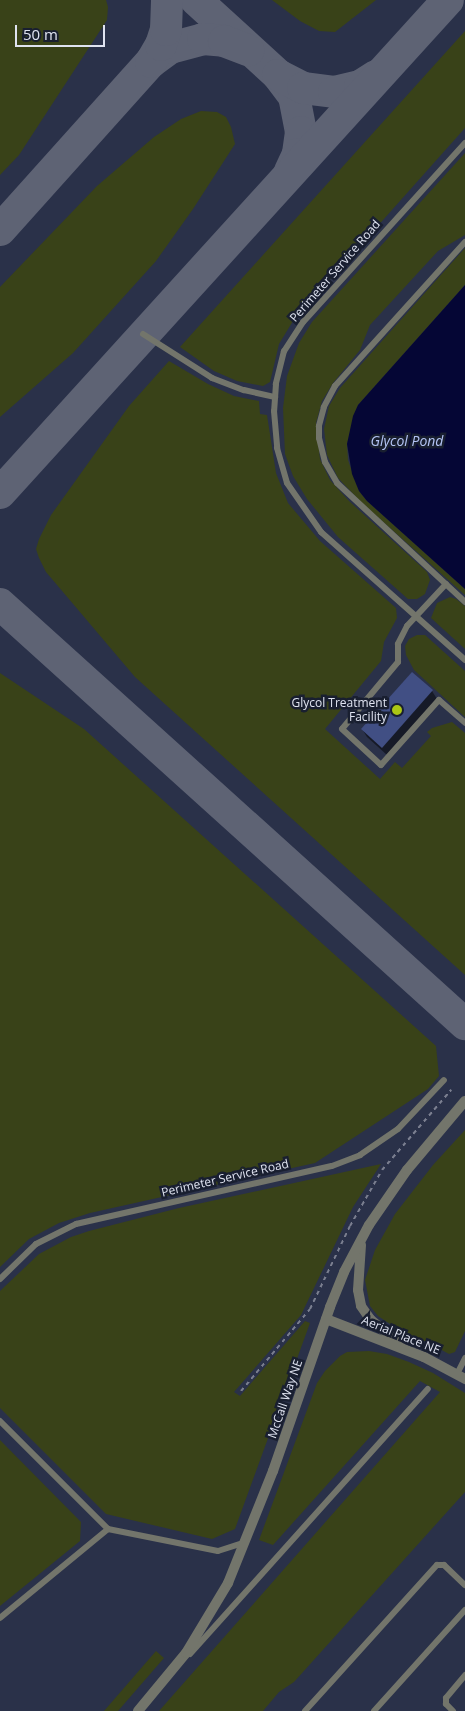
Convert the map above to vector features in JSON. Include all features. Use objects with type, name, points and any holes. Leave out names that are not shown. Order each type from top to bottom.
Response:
[{"type":"street","name":"McCall Way NE","points":[[138,1711],[163,1684],[214,1610],[246,1542],[344,1272],[384,1201],[406,1170],[464,1101]]},
{"type":"street","points":[[361,1241],[358,1290],[361,1306],[377,1326],[408,1350]]},
{"type":"street","name":"Aerial Place NE","points":[[326,1319],[408,1350],[461,1377]]},
{"type":"lane","name":"Perimeter Service Road","points":[[465,143],[303,322],[284,351],[275,397],[276,448],[287,483],[321,532],[465,660]]},
{"type":"lane","points":[[465,242],[335,386],[324,407],[320,426],[321,450],[337,483],[465,602]]},
{"type":"lane","points":[[143,334],[212,378],[244,390],[275,397]]},
{"type":"lane","points":[[446,584],[416,616],[400,637],[398,662],[342,729],[381,765],[439,700],[465,723]]},
{"type":"lane","name":"Perimeter Service Road","points":[[0,1279],[36,1244],[76,1224],[332,1166],[360,1155],[398,1129],[444,1080]]},
{"type":"lane","points":[[461,1377],[465,1358]]},
{"type":"lane","points":[[163,1684],[428,1389]]},
{"type":"lane","points":[[0,1421],[108,1528],[218,1551],[246,1542]]},
{"type":"lane","points":[[0,1618],[108,1528]]},
{"type":"lane","points":[[305,1711],[437,1565],[444,1565],[465,1585]]},
{"type":"lane","points":[[374,1711],[465,1610]]},
{"type":"lane","points":[[453,1711],[446,1704],[446,1698],[465,1675]]},
{"type":"path","points":[[241,1390],[310,1309],[350,1226],[382,1170],[451,1090]]},
{"type":"shaded area","points":[[0,0],[465,0],[465,1711],[0,1711]]},
{"type":"green space","points":[[0,0],[106,0],[108,7],[107,20],[19,155],[0,175]]},
{"type":"green space","points":[[272,0],[376,0],[335,32],[319,31],[300,21]]},
{"type":"green space","points":[[465,31],[465,128],[293,321],[279,344],[270,382],[263,386],[237,381],[214,371],[180,347]]},
{"type":"green space","points":[[201,111],[217,112],[226,117],[231,127],[235,144],[193,209],[156,261],[73,353],[0,417],[0,287],[97,186],[154,137],[181,119]]},
{"type":"green space","points":[[465,153],[465,235],[438,251],[370,325],[360,350],[333,383],[322,401],[316,423],[320,459],[330,480],[349,501],[427,572],[430,580],[425,594],[417,599],[408,599],[338,537],[307,499],[293,476],[285,454],[283,408],[287,376],[299,343],[312,322]]},
{"type":"green space","points":[[465,248],[465,285],[358,405],[347,444],[348,460],[359,491],[367,501],[465,589],[465,595],[361,502],[338,478],[327,455],[324,429],[329,406],[340,388]]},
{"type":"green space","points":[[169,361],[208,384],[234,396],[259,401],[260,414],[267,415],[276,473],[288,503],[320,541],[396,608],[397,618],[384,642],[381,661],[325,729],[380,779],[395,762],[402,768],[431,736],[427,732],[432,728],[452,722],[465,733],[465,975],[135,677],[46,572],[39,558],[36,549],[51,515],[129,406]]},
{"type":"green space","points":[[450,597],[465,606],[465,649],[431,618],[437,603]]},
{"type":"green space","points":[[417,635],[425,635],[465,671],[465,717],[414,670],[406,655],[405,646],[409,639]]},
{"type":"green space","points":[[0,673],[84,729],[436,1046],[439,1076],[428,1089],[315,1163],[90,1213],[59,1223],[29,1239],[0,1267]]},
{"type":"green space","points":[[465,1130],[465,1331],[455,1352],[449,1354],[427,1342],[408,1336],[378,1316],[370,1306],[365,1280],[375,1250],[395,1214],[433,1165]]},
{"type":"green space","points":[[381,1164],[353,1207],[301,1315],[234,1392],[240,1396],[305,1321],[310,1323],[235,1529],[212,1539],[106,1514],[0,1408],[0,1291],[39,1254],[71,1237],[89,1231],[179,1208]]},
{"type":"green space","points":[[369,1351],[387,1354],[409,1362],[433,1373],[465,1393],[465,1492],[294,1682],[279,1692],[263,1711],[159,1711],[440,1392],[420,1381],[273,1545],[259,1540],[317,1383],[325,1371],[340,1356],[347,1352]]},
{"type":"green space","points":[[0,1440],[81,1522],[80,1541],[0,1606]]},
{"type":"green space","points":[[156,1651],[164,1658],[118,1711],[104,1711]]},
{"type":"water","name":"Glycol Pond","points":[[465,285],[465,589],[367,501],[359,491],[352,474],[347,444],[353,416],[358,405]]},
{"type":"building","name":"Glycol Treatment Facility","points":[[412,672],[433,690],[382,748],[361,729]]},
{"type":"taxiway","points":[[0,230],[151,62],[161,45],[166,30],[167,0]]},
{"type":"taxiway","points":[[196,0],[278,75],[294,96],[301,132],[298,154],[290,171]]},
{"type":"taxiway","points":[[0,493],[448,0]]},
{"type":"taxiway","points":[[151,62],[170,48],[203,39],[224,41],[248,50]]},
{"type":"taxiway","points":[[278,75],[303,88],[334,92],[360,86],[376,76]]},
{"type":"taxiway","points":[[0,604],[465,1024]]},
{"type":"place","name":"Glycol Treatment Facility","points":[[397,710]]}]
